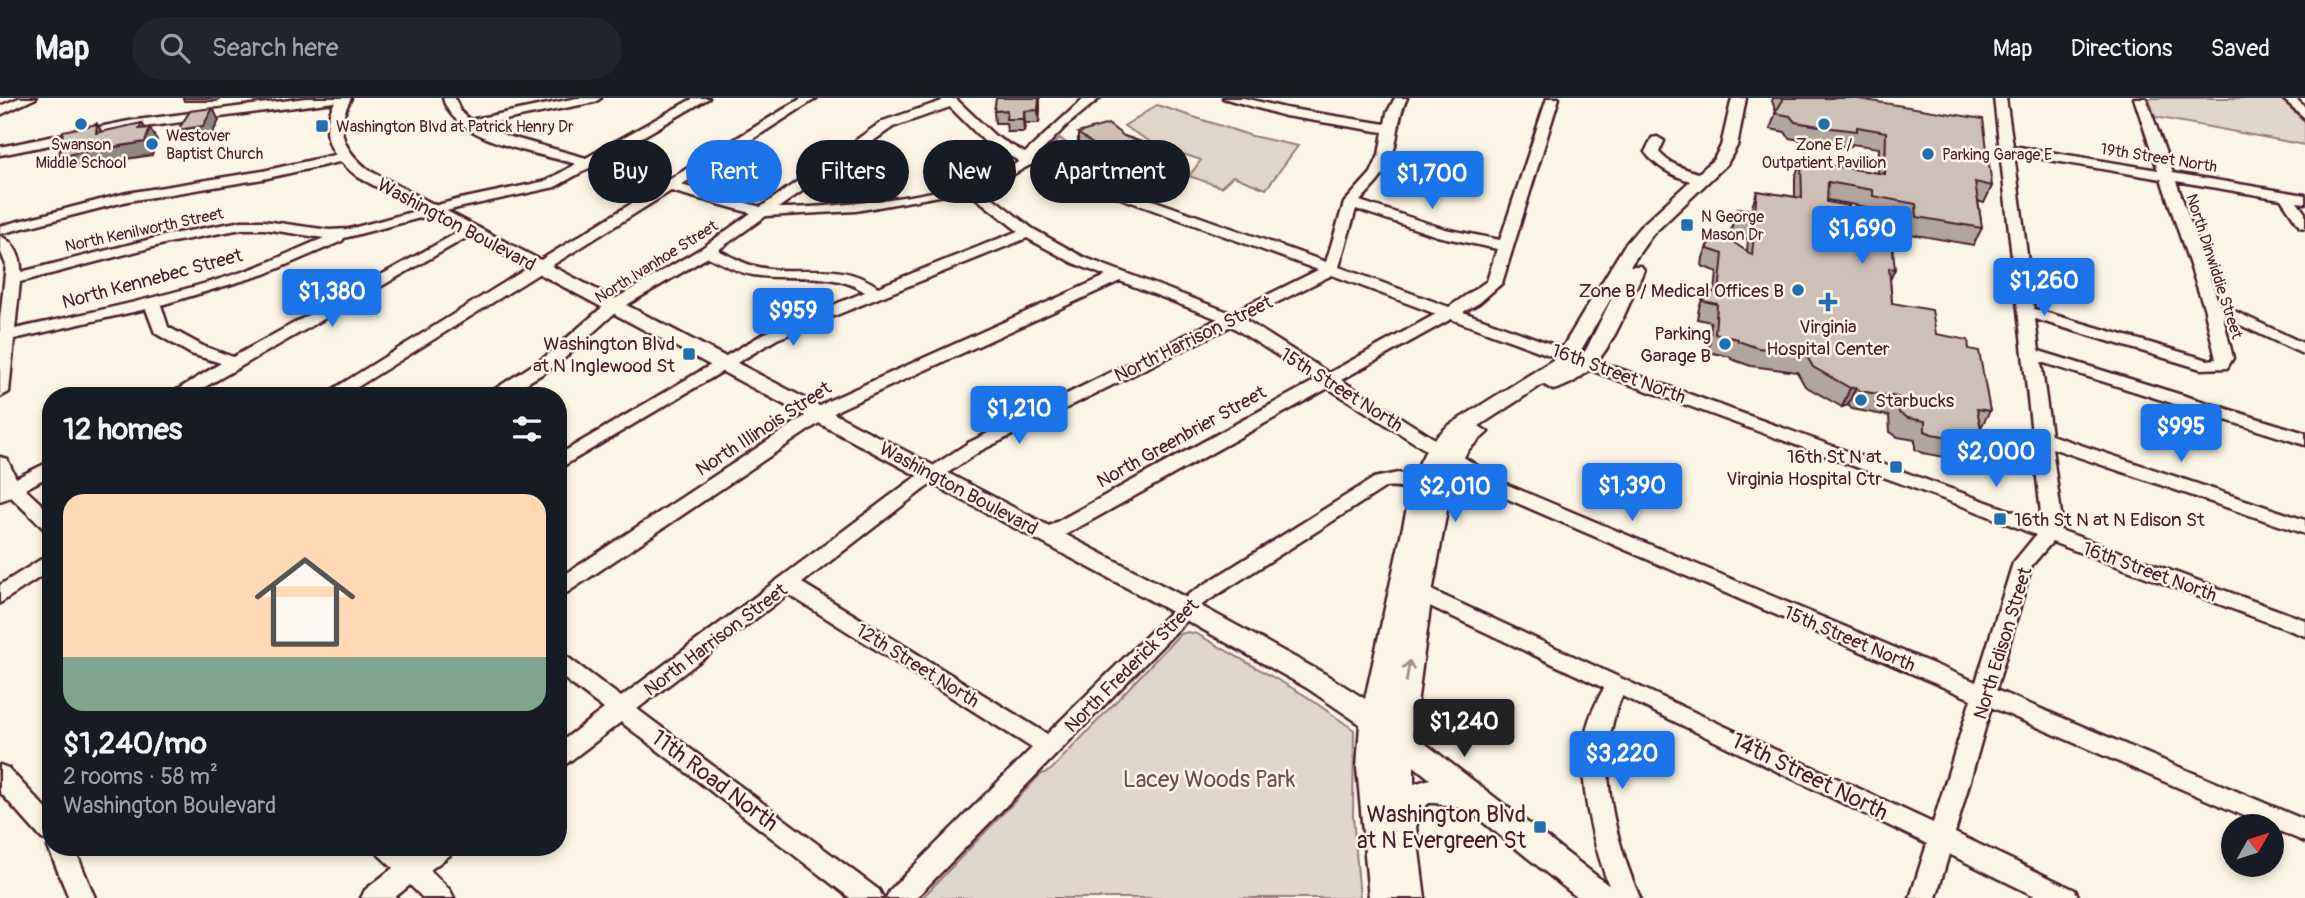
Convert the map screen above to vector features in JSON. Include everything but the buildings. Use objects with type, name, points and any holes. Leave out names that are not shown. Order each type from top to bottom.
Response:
[{"type":"main road","points":[[344,98],[332,127],[333,138],[344,157]]},
{"type":"main road","points":[[1578,358],[1630,250],[1721,161],[1729,146],[1739,98]]},
{"type":"main road","points":[[1384,898],[1371,767],[1374,719],[1411,589],[1431,485],[1444,454],[1578,358],[1595,353],[1640,258],[1660,236],[1731,172],[1739,159],[1751,98]]},
{"type":"main road","name":"Washington Boulevard","points":[[344,157],[364,174],[1049,535],[1316,681],[1374,719],[1601,898]]},
{"type":"main road","points":[[1410,898],[1401,834],[1399,739],[1411,589]]},
{"type":"main road","points":[[1401,834],[1407,805],[1419,794],[1430,790],[1445,791],[1497,817]]},
{"type":"street","points":[[0,111],[30,98]]},
{"type":"street","points":[[0,149],[162,117],[327,98]]},
{"type":"street","points":[[0,149],[129,125],[334,98]]},
{"type":"street","points":[[449,98],[454,114],[468,124],[502,139],[588,164]]},
{"type":"street","points":[[468,124],[595,98]]},
{"type":"street","name":"North Kenilworth Street","points":[[630,140],[703,98]]},
{"type":"street","points":[[672,185],[811,98]]},
{"type":"street","points":[[1016,168],[1094,98]]},
{"type":"street","points":[[1229,98],[1262,107],[1390,130]]},
{"type":"street","points":[[1262,107],[1273,98]]},
{"type":"street","points":[[1331,270],[1351,203],[1377,174],[1386,155],[1393,113],[1401,98]]},
{"type":"street","name":"North Greenbrier Street","points":[[1049,535],[1474,300],[1494,283],[1553,98]]},
{"type":"street","points":[[2000,98],[1997,129],[2007,149],[2024,311],[2044,439],[2052,521],[2049,533]]},
{"type":"street","name":"North Dinwiddie Street","points":[[2024,311],[2207,365],[2221,365],[2225,358],[2212,307],[2140,98]]},
{"type":"street","points":[[2288,98],[2305,114]]},
{"type":"street","name":"16th Street North","points":[[949,100],[964,111],[990,139],[1028,160],[1975,503],[2305,628]]},
{"type":"street","name":"North Ivanhoe Street","points":[[507,387],[551,361],[612,307],[707,251],[888,124],[949,100]]},
{"type":"street","points":[[1657,141],[1652,152],[1655,158],[1671,168],[1703,179]]},
{"type":"street","name":"19th Street North","points":[[2007,149],[2305,199]]},
{"type":"street","points":[[0,230],[127,197],[275,172],[344,157]]},
{"type":"street","name":"North Kenilworth Street","points":[[550,184],[588,164]]},
{"type":"street","name":"North Kenilworth Street","points":[[13,279],[167,239],[243,225],[264,225],[329,234],[350,233],[588,177]]},
{"type":"street","points":[[672,186],[763,212],[824,211],[923,195]]},
{"type":"street","points":[[2286,196],[2305,224]]},
{"type":"street","points":[[344,387],[536,266],[642,203]]},
{"type":"street","name":"15th Street North","points":[[991,203],[1028,232],[1078,260],[1232,319],[1501,489],[2305,831]]},
{"type":"street","points":[[1351,203],[1442,233],[1506,246]]},
{"type":"street","points":[[280,261],[286,250],[284,229]]},
{"type":"street","points":[[190,387],[471,231]]},
{"type":"street","points":[[567,458],[771,336],[1028,232]]},
{"type":"street","name":"North Kennebec Street","points":[[3,336],[152,303],[240,278],[350,233]]},
{"type":"street","points":[[0,240],[10,252],[14,265],[3,336],[0,392]]},
{"type":"street","points":[[707,251],[750,270],[833,274],[856,279],[877,294]]},
{"type":"street","name":"North Harrison Street","points":[[567,750],[933,474],[974,447],[1331,270]]},
{"type":"street","name":"North Illinois Street","points":[[567,583],[845,398],[1119,276]]},
{"type":"street","points":[[152,303],[161,330],[197,350],[233,362]]},
{"type":"street","points":[[2212,307],[2239,317],[2305,350]]},
{"type":"street","points":[[2032,354],[2305,439]]},
{"type":"street","points":[[2044,439],[2305,527]]},
{"type":"street","points":[[0,463],[7,492],[42,517]]},
{"type":"street","points":[[7,492],[42,472]]},
{"type":"street","name":"North Frederick Street","points":[[899,898],[1200,596],[1381,482],[1398,478],[1431,485]]},
{"type":"street","name":"North Edison Street","points":[[1923,898],[2023,563],[2049,533]]},
{"type":"street","points":[[0,595],[42,566]]},
{"type":"street","name":"12th Street North","points":[[788,584],[1049,747]]},
{"type":"street","name":"14th Street North","points":[[1411,589],[2066,898]]},
{"type":"street","name":"11th Road North","points":[[567,669],[870,898]]},
{"type":"street","points":[[1617,684],[1597,730],[1596,774],[1616,872],[1628,898]]},
{"type":"street","points":[[0,775],[42,821]]},
{"type":"street","points":[[65,856],[82,898]]},
{"type":"street","points":[[396,856],[441,898]]},
{"type":"street","points":[[374,898],[429,856]]},
{"type":"green space","points":[[2149,98],[2281,98],[2305,122],[2305,145],[2155,117]]},
{"type":"green space","points":[[1157,105],[1252,136],[1298,146],[1266,189],[1233,176],[1221,187],[1190,176],[1201,160],[1190,156],[1190,140],[1148,140],[1124,126]]},
{"type":"green space","name":"Lacey Woods Park","points":[[1180,634],[1197,634],[1306,696],[1354,730],[1353,816],[1360,898],[922,898],[1040,775],[1051,770]]},
{"type":"place","name":"Swanson Middle School","points":[[81,124]]},
{"type":"place","name":"Zone E / Outpatient Pavilion","points":[[1824,124]]},
{"type":"place","name":"Washington Blvd at Patrick Henry Dr","points":[[322,126]]},
{"type":"place","name":"Westover Baptist Church","points":[[152,144]]},
{"type":"place","name":"Parking Garage E","points":[[1928,154]]},
{"type":"place","name":"N George Mason Dr","points":[[1687,225]]},
{"type":"place","name":"Zone B / Medical Offices B","points":[[1798,290]]},
{"type":"place","name":"Virginia Hospital Center","points":[[1828,302]]},
{"type":"place","name":"Parking Garage B","points":[[1725,344]]},
{"type":"place","name":"Washington Blvd at N Inglewood St","points":[[689,354]]},
{"type":"place","name":"Starbucks","points":[[1861,400]]},
{"type":"place","name":"16th St N at Virginia Hospital Ctr","points":[[1896,467]]},
{"type":"place","name":"16th St N at N Edison St","points":[[2000,519]]},
{"type":"place","name":"Washington Blvd at N Evergreen St","points":[[1540,827]]}]
